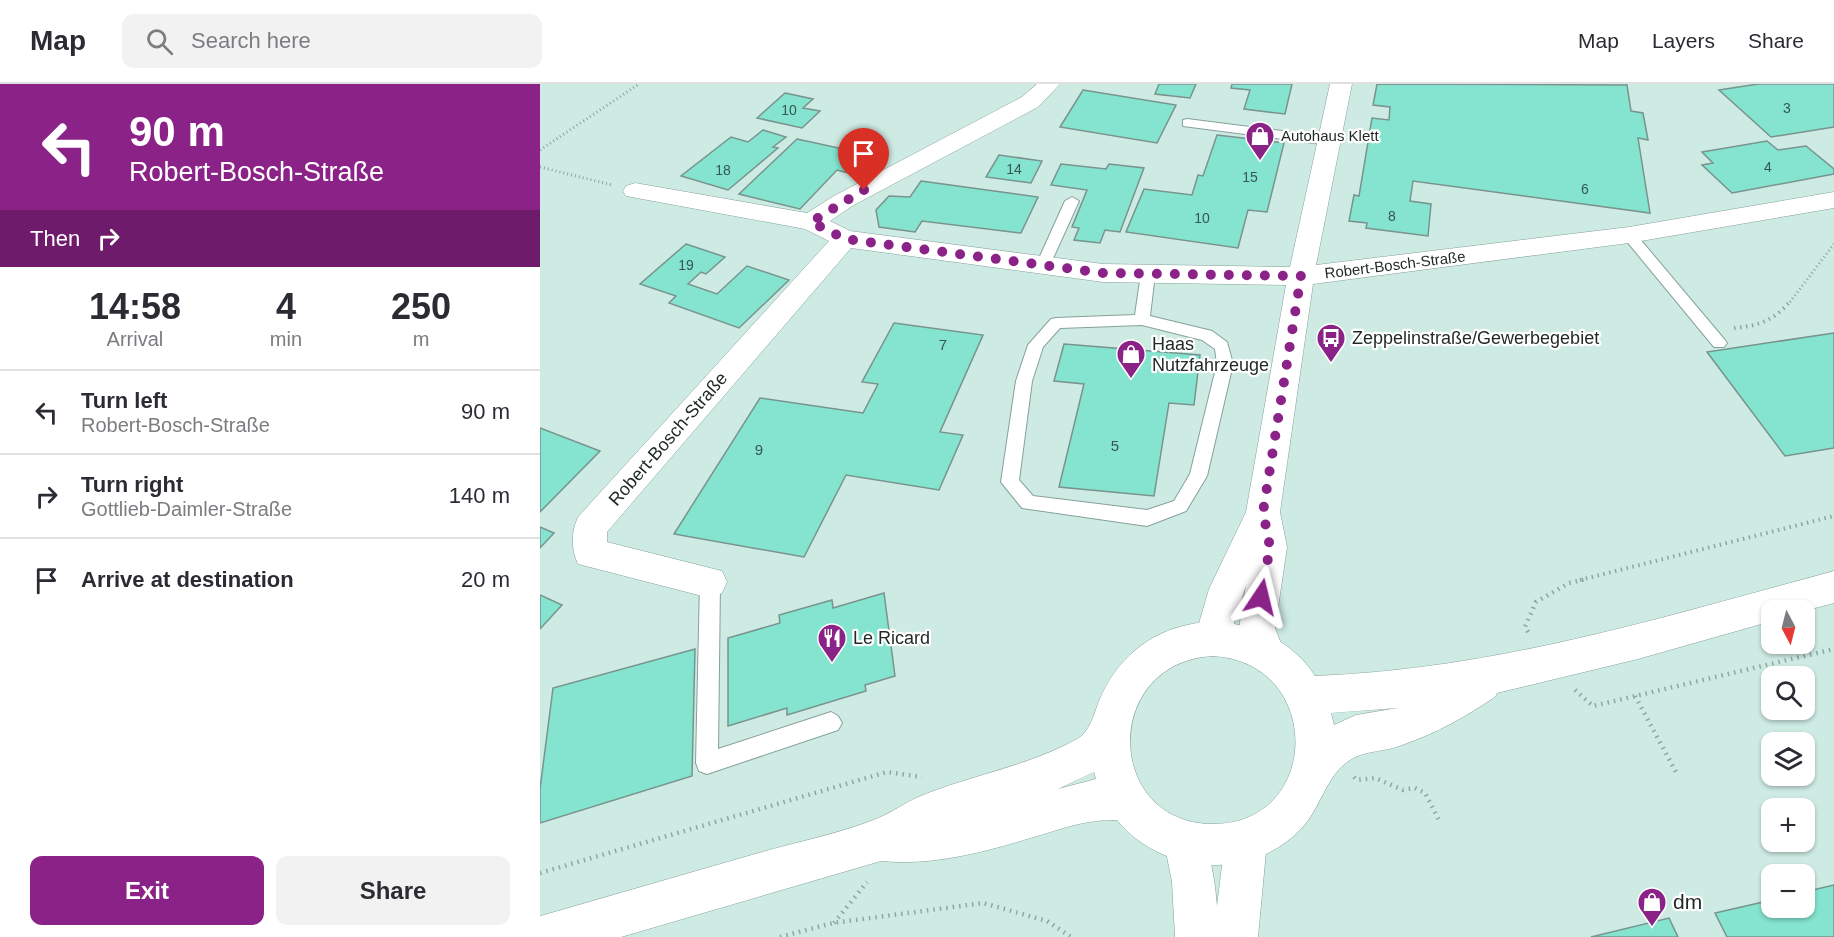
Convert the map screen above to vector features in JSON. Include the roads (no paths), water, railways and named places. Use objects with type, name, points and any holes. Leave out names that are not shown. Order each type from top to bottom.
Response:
[{"type":"street","points":[[811,222],[843,201],[1030,102],[1050,84]]},
{"type":"street","points":[[1213,637],[1227,589],[1263,512],[1301,276],[1341,84]]},
{"type":"street","name":"Robert-Bosch-Straße","points":[[635,191],[811,222],[845,239],[1043,266],[1103,273],[1301,276],[1629,235],[1834,200]]},
{"type":"street","name":"Robert-Bosch-Straße","points":[[710,582],[590,553],[590,527],[845,239]]},
{"type":"street","points":[[1263,512],[1270,547],[1257,628],[1267,654]]},
{"type":"street","points":[[1304,695],[1358,695],[1493,677],[1546,665],[1834,587]]},
{"type":"street","points":[[544,937],[880,840],[929,813],[1022,784],[1094,752],[1110,729],[1124,688],[1145,662],[1173,645],[1189,640],[1213,637],[1241,642],[1267,654],[1288,672],[1304,695],[1313,720],[1316,746],[1311,773],[1298,802],[1275,826],[1246,842],[1216,846],[1185,842],[1163,832],[1144,818],[1128,800],[1117,777],[1110,729]]},
{"type":"street","points":[[1311,773],[1334,747],[1356,735],[1394,729],[1428,717],[1493,677]]},
{"type":"street","points":[[880,840],[925,841],[1004,825],[1093,799],[1128,800]]},
{"type":"street","points":[[1185,842],[1194,882],[1197,937]]},
{"type":"street","points":[[1236,937],[1246,842]]},
{"type":"lane","points":[[1187,123],[1329,141]]},
{"type":"lane","points":[[1043,266],[1072,201]]},
{"type":"lane","points":[[1629,235],[1719,343]]},
{"type":"lane","points":[[1142,320],[1148,274]]},
{"type":"lane","points":[[1142,320],[1207,335],[1222,346],[1225,364],[1198,476],[1180,507],[1147,518],[1028,503],[1010,482],[1024,381],[1036,345],[1056,323],[1142,320]]},
{"type":"lane","points":[[710,582],[707,763],[831,723]]},
{"type":"place","name":"Autohaus Klett","points":[[1260,162]]},
{"type":"place","name":"Zeppelinstraße/Gewerbegebiet","points":[[1331,364]]},
{"type":"place","name":"Haas Nutzfahrzeuge","points":[[1131,380]]},
{"type":"place","name":"Le Ricard","points":[[832,664]]},
{"type":"place","name":"dm","points":[[1652,928]]}]
